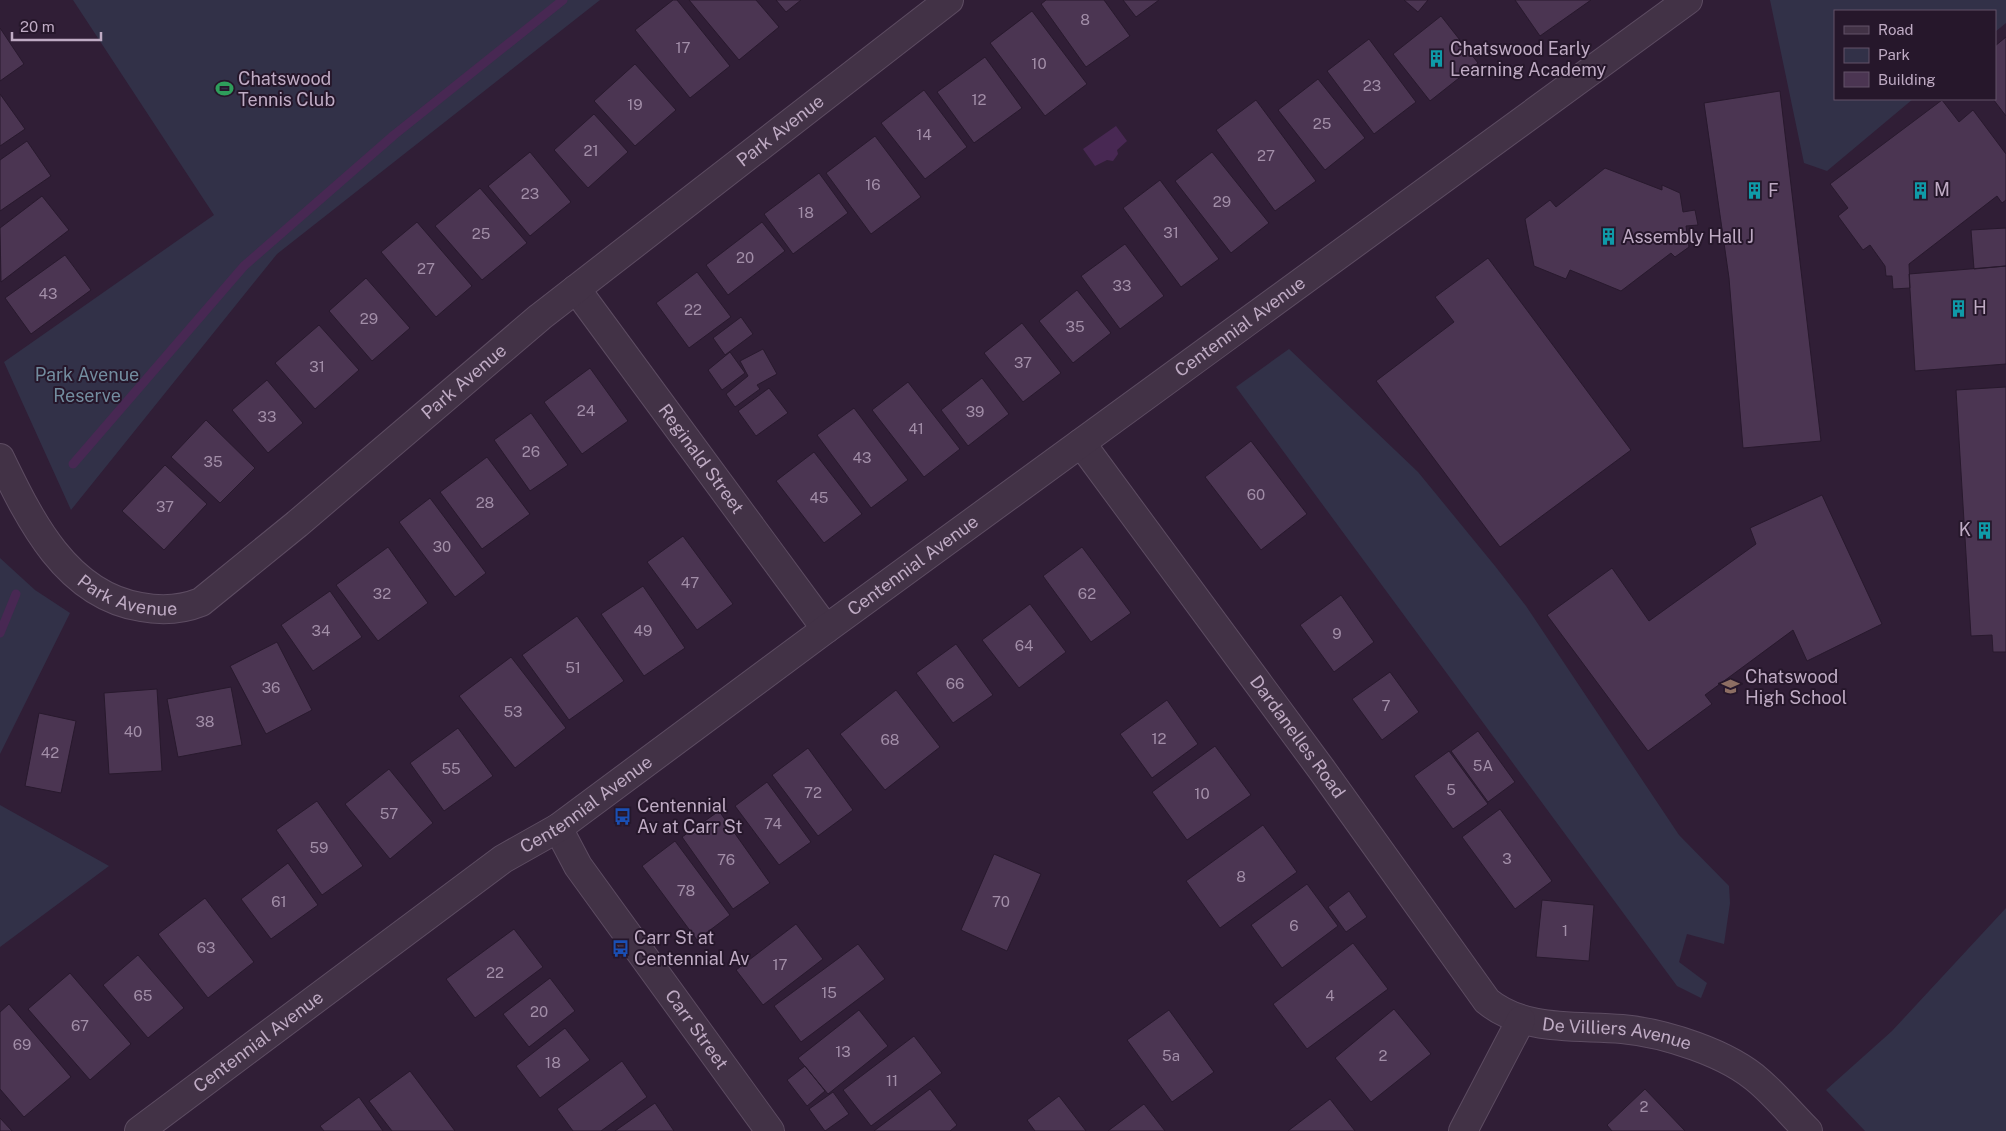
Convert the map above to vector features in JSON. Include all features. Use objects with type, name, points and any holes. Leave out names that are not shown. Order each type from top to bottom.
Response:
[{"type":"street","name":"Park Avenue","points":[[0,458],[32,522],[63,562],[89,587],[118,602],[136,606],[163,610],[190,606],[214,591],[290,531],[505,346],[576,289],[949,0]]},
{"type":"street","name":"Centennial Avenue","points":[[139,1131],[503,859],[558,828],[826,629],[1688,0]]},
{"type":"street","name":"Reginald Street","points":[[576,289],[826,629]]},
{"type":"street","name":"Dardanelles Road","points":[[1081,444],[1322,770],[1487,1000],[1499,1010],[1521,1020]]},
{"type":"street","name":"Carr Street","points":[[558,828],[578,866],[770,1131]]},
{"type":"street","name":"De Villiers Avenue","points":[[1462,1131],[1521,1020],[1536,1023],[1624,1029],[1673,1038],[1704,1050],[1760,1081],[1808,1131]]},
{"type":"green space","name":"Park Avenue Reserve","points":[[73,0],[600,0],[277,254],[71,510],[4,362],[214,215]]},
{"type":"green space","points":[[1770,0],[2006,0],[2006,23],[1996,31],[1996,10],[1834,10],[1834,100],[1912,100],[1827,171],[1804,163]]},
{"type":"green space","points":[[1289,349],[1418,472],[1526,606],[1679,835],[1729,886],[1730,903],[1724,944],[1687,934],[1679,962],[1707,983],[1701,998],[1677,986],[1236,387]]},
{"type":"green space","points":[[0,558],[35,590],[70,613],[0,754]]},
{"type":"green space","points":[[0,805],[109,866],[0,947]]},
{"type":"green space","points":[[2006,908],[2006,1131],[1865,1131],[1826,1090],[1892,1031]]},
{"type":"shaded area","points":[[1116,126],[1127,141],[1117,150],[1118,154],[1113,161],[1107,160],[1095,166],[1083,149]]},
{"type":"building","points":[[673,0],[677,0],[730,66],[690,98],[635,30]]},
{"type":"building","points":[[689,0],[756,0],[779,27],[739,60]]},
{"type":"building","points":[[776,0],[801,0],[786,12]]},
{"type":"building","points":[[1046,0],[1104,0],[1130,36],[1086,67],[1041,4]]},
{"type":"building","points":[[1123,0],[1159,0],[1136,17]]},
{"type":"building","points":[[1404,0],[1428,0],[1418,12]]},
{"type":"building","points":[[1515,0],[1591,0],[1540,36]]},
{"type":"building","points":[[1032,11],[1087,84],[1045,116],[990,43]]},
{"type":"building","name":"Chatswood Early Learning Academy","points":[[1441,16],[1478,63],[1430,101],[1393,54]]},
{"type":"building","points":[[0,28],[24,64],[0,81]]},
{"type":"building","points":[[2006,37],[2006,116],[1994,100],[1996,100],[1996,45]]},
{"type":"building","points":[[1369,39],[1416,102],[1374,134],[1327,71]]},
{"type":"building","points":[[985,57],[1022,108],[974,143],[937,92]]},
{"type":"building","points":[[635,64],[676,110],[635,146],[594,101]]},
{"type":"building","points":[[1318,79],[1365,138],[1325,170],[1278,110]]},
{"type":"building","points":[[924,90],[967,147],[925,179],[881,123]]},
{"type":"building","name":"F","points":[[1780,91],[1821,441],[1743,448],[1729,278],[1704,103]]},
{"type":"building","points":[[0,94],[25,129],[0,146]]},
{"type":"building","points":[[1256,100],[1316,181],[1275,211],[1216,130]]},
{"type":"building","name":"M","points":[[1942,100],[1959,122],[1973,110],[2006,154],[2006,200],[2002,203],[1997,196],[1909,264],[1910,288],[1893,289],[1892,276],[1886,276],[1885,266],[1870,245],[1863,250],[1838,216],[1848,208],[1830,184]]},
{"type":"building","points":[[594,114],[628,152],[588,188],[554,150]]},
{"type":"building","points":[[875,136],[921,197],[871,234],[826,173]]},
{"type":"building","points":[[27,141],[51,176],[0,211],[0,160]]},
{"type":"building","points":[[530,152],[571,202],[530,236],[488,186]]},
{"type":"building","points":[[1212,152],[1269,223],[1231,253],[1175,181]]},
{"type":"building","name":"Assembly Hall J","points":[[1605,168],[1662,190],[1662,185],[1680,193],[1683,212],[1695,210],[1698,225],[1686,226],[1689,247],[1675,257],[1671,253],[1621,291],[1570,270],[1566,279],[1534,266],[1525,219],[1550,200],[1556,207]]},
{"type":"building","points":[[819,173],[848,213],[793,254],[764,214]]},
{"type":"building","points":[[1160,180],[1219,259],[1181,287],[1123,208]]},
{"type":"building","points":[[480,188],[527,243],[482,280],[435,226]]},
{"type":"building","points":[[42,196],[69,230],[1,282],[0,228]]},
{"type":"building","points":[[417,222],[472,286],[436,317],[381,252]]},
{"type":"building","points":[[762,222],[785,251],[728,295],[706,265]]},
{"type":"building","points":[[2006,228],[2006,266],[1974,269],[1971,230]]},
{"type":"building","points":[[1125,244],[1164,296],[1120,329],[1081,276]]},
{"type":"building","points":[[65,255],[91,290],[31,334],[5,298]]},
{"type":"building","points":[[1488,258],[1631,450],[1500,547],[1376,381],[1454,322],[1435,297]]},
{"type":"building","name":"H","points":[[2006,266],[2006,364],[1915,371],[1909,274]]},
{"type":"building","points":[[697,272],[731,317],[689,348],[656,303]]},
{"type":"building","points":[[366,278],[410,328],[372,361],[329,311]]},
{"type":"building","points":[[1077,290],[1111,333],[1073,363],[1039,321]]},
{"type":"building","points":[[741,317],[753,334],[725,355],[713,338]]},
{"type":"building","points":[[1022,323],[1061,373],[1023,402],[984,353]]},
{"type":"building","points":[[319,325],[359,370],[315,409],[275,363]]},
{"type":"building","points":[[763,349],[777,374],[757,385],[760,389],[735,407],[726,394],[748,376],[740,361]]},
{"type":"building","points":[[730,352],[745,373],[722,390],[708,370]]},
{"type":"building","points":[[590,368],[628,421],[582,454],[544,402]]},
{"type":"building","points":[[982,378],[1009,414],[968,446],[941,410]]},
{"type":"building","points":[[267,380],[303,423],[268,453],[232,410]]},
{"type":"building","points":[[908,382],[960,449],[924,477],[872,410]]},
{"type":"building","name":"K","points":[[2006,387],[2006,652],[1993,652],[1992,635],[1971,636],[1956,390]]},
{"type":"building","points":[[769,388],[788,413],[756,436],[738,411]]},
{"type":"building","points":[[854,408],[908,480],[871,508],[817,435]]},
{"type":"building","points":[[531,413],[568,465],[530,491],[494,440]]},
{"type":"building","points":[[206,420],[255,468],[220,503],[171,457]]},
{"type":"building","points":[[1251,441],[1307,514],[1261,550],[1205,477]]},
{"type":"building","points":[[814,452],[862,514],[824,543],[776,481]]},
{"type":"building","points":[[487,457],[530,514],[482,549],[440,492]]},
{"type":"building","points":[[165,465],[207,504],[164,550],[122,511]]},
{"type":"building","points":[[1822,495],[1882,624],[1807,661],[1793,630],[1705,695],[1712,704],[1648,751],[1547,615],[1612,568],[1649,621],[1756,544],[1750,528]]},
{"type":"building","points":[[430,498],[486,573],[455,597],[399,522]]},
{"type":"building","points":[[683,536],[733,604],[697,630],[647,562]]},
{"type":"building","points":[[388,547],[428,603],[378,641],[336,585]]},
{"type":"building","points":[[1082,547],[1131,613],[1091,642],[1043,576]]},
{"type":"building","points":[[643,586],[685,648],[644,676],[601,614]]},
{"type":"building","points":[[330,591],[362,637],[313,671],[281,625]]},
{"type":"building","points":[[1341,595],[1374,642],[1334,672],[1300,625]]},
{"type":"building","points":[[1030,604],[1066,652],[1019,688],[982,640]]},
{"type":"building","points":[[577,616],[624,681],[569,720],[522,655]]},
{"type":"building","points":[[277,642],[312,710],[266,734],[230,666]]},
{"type":"building","points":[[956,644],[993,695],[953,723],[916,673]]},
{"type":"building","points":[[511,657],[566,728],[515,768],[459,696]]},
{"type":"building","points":[[1390,672],[1419,712],[1382,740],[1352,699]]},
{"type":"building","points":[[231,687],[242,745],[178,757],[167,699]]},
{"type":"building","points":[[157,689],[162,771],[109,774],[104,693]]},
{"type":"building","points":[[896,690],[940,747],[885,790],[840,734]]},
{"type":"building","points":[[1167,700],[1198,744],[1152,778],[1120,734]]},
{"type":"building","points":[[39,713],[76,721],[61,793],[25,786]]},
{"type":"building","points":[[458,728],[493,776],[444,811],[410,763]]},
{"type":"building","points":[[1478,731],[1515,782],[1488,802],[1451,751]]},
{"type":"building","points":[[1215,746],[1251,795],[1187,840],[1152,792]]},
{"type":"building","points":[[808,748],[853,810],[818,836],[772,775]]},
{"type":"building","points":[[1449,751],[1488,804],[1453,829],[1414,776]]},
{"type":"building","points":[[389,769],[433,823],[390,859],[345,804]]},
{"type":"building","points":[[767,782],[811,842],[779,865],[735,806]]},
{"type":"building","points":[[317,801],[363,866],[322,895],[276,830]]},
{"type":"building","points":[[1500,809],[1552,881],[1515,909],[1462,837]]},
{"type":"building","points":[[719,811],[770,883],[733,909],[682,837]]},
{"type":"building","points":[[1263,825],[1297,872],[1220,928],[1186,881]]},
{"type":"building","points":[[675,841],[730,915],[697,940],[642,866]]},
{"type":"building","points":[[994,854],[1041,874],[1007,951],[961,930]]},
{"type":"building","points":[[288,863],[318,905],[271,939],[241,899]]},
{"type":"building","points":[[1307,884],[1338,926],[1282,968],[1251,925]]},
{"type":"building","points":[[1349,891],[1367,917],[1346,932],[1328,907]]},
{"type":"building","points":[[205,898],[254,962],[208,998],[158,934]]},
{"type":"building","points":[[1542,900],[1594,905],[1589,961],[1536,957]]},
{"type":"building","points":[[796,924],[823,959],[763,1005],[736,970]]},
{"type":"building","points":[[514,929],[543,967],[475,1018],[446,979]]},
{"type":"building","points":[[1353,943],[1388,989],[1307,1049],[1273,1004]]},
{"type":"building","points":[[858,944],[885,979],[801,1042],[774,1006]]},
{"type":"building","points":[[138,955],[184,1008],[148,1038],[103,985]]},
{"type":"building","points":[[70,973],[131,1044],[90,1080],[28,1009]]},
{"type":"building","points":[[550,978],[575,1011],[529,1047],[503,1014]]},
{"type":"building","points":[[9,1004],[71,1077],[24,1117],[0,1089],[0,1012]]},
{"type":"building","points":[[1394,1009],[1431,1054],[1371,1102],[1335,1058]]},
{"type":"building","points":[[859,1010],[888,1046],[828,1094],[798,1058]]},
{"type":"building","points":[[1169,1010],[1214,1072],[1172,1102],[1127,1040]]},
{"type":"building","points":[[565,1028],[590,1060],[540,1098],[516,1066]]},
{"type":"building","points":[[914,1036],[942,1073],[871,1126],[843,1090]]},
{"type":"building","points":[[622,1061],[647,1097],[601,1131],[573,1131],[557,1109]]},
{"type":"building","points":[[805,1066],[825,1091],[807,1106],[787,1080]]},
{"type":"building","points":[[410,1071],[455,1131],[392,1131],[369,1101]]},
{"type":"building","points":[[930,1089],[957,1125],[950,1131],[874,1131]]},
{"type":"building","points":[[1645,1089],[1685,1131],[1612,1131],[1607,1125]]},
{"type":"building","points":[[833,1092],[849,1114],[825,1131],[809,1109]]},
{"type":"building","points":[[1059,1096],[1086,1131],[1035,1131],[1027,1120]]},
{"type":"building","points":[[359,1097],[383,1131],[324,1131],[320,1126]]},
{"type":"building","points":[[1330,1099],[1355,1131],[1288,1131]]},
{"type":"building","points":[[655,1103],[674,1131],[615,1131]]},
{"type":"building","points":[[1144,1104],[1165,1131],[1108,1131]]},
{"type":"building","points":[[0,1118],[12,1131],[0,1131]]},
{"type":"waterway","points":[[73,464],[244,266],[394,135],[563,0]]},
{"type":"waterway","points":[[0,633],[16,594]]},
{"type":"place","name":"Chatswood Early Learning Academy","points":[[1436,59]]},
{"type":"place","name":"Chatswood Tennis Club","points":[[224,89]]},
{"type":"place","name":"M","points":[[1920,190]]},
{"type":"place","name":"F","points":[[1754,191]]},
{"type":"place","name":"Assembly Hall J","points":[[1608,237]]},
{"type":"place","name":"H","points":[[1959,308]]},
{"type":"place","name":"K","points":[[1985,530]]},
{"type":"place","name":"Chatswood High School","points":[[1731,687]]},
{"type":"place","name":"Centennial Av at Carr St","points":[[623,816]]},
{"type":"place","name":"Carr St at Centennial Av","points":[[620,948]]}]
